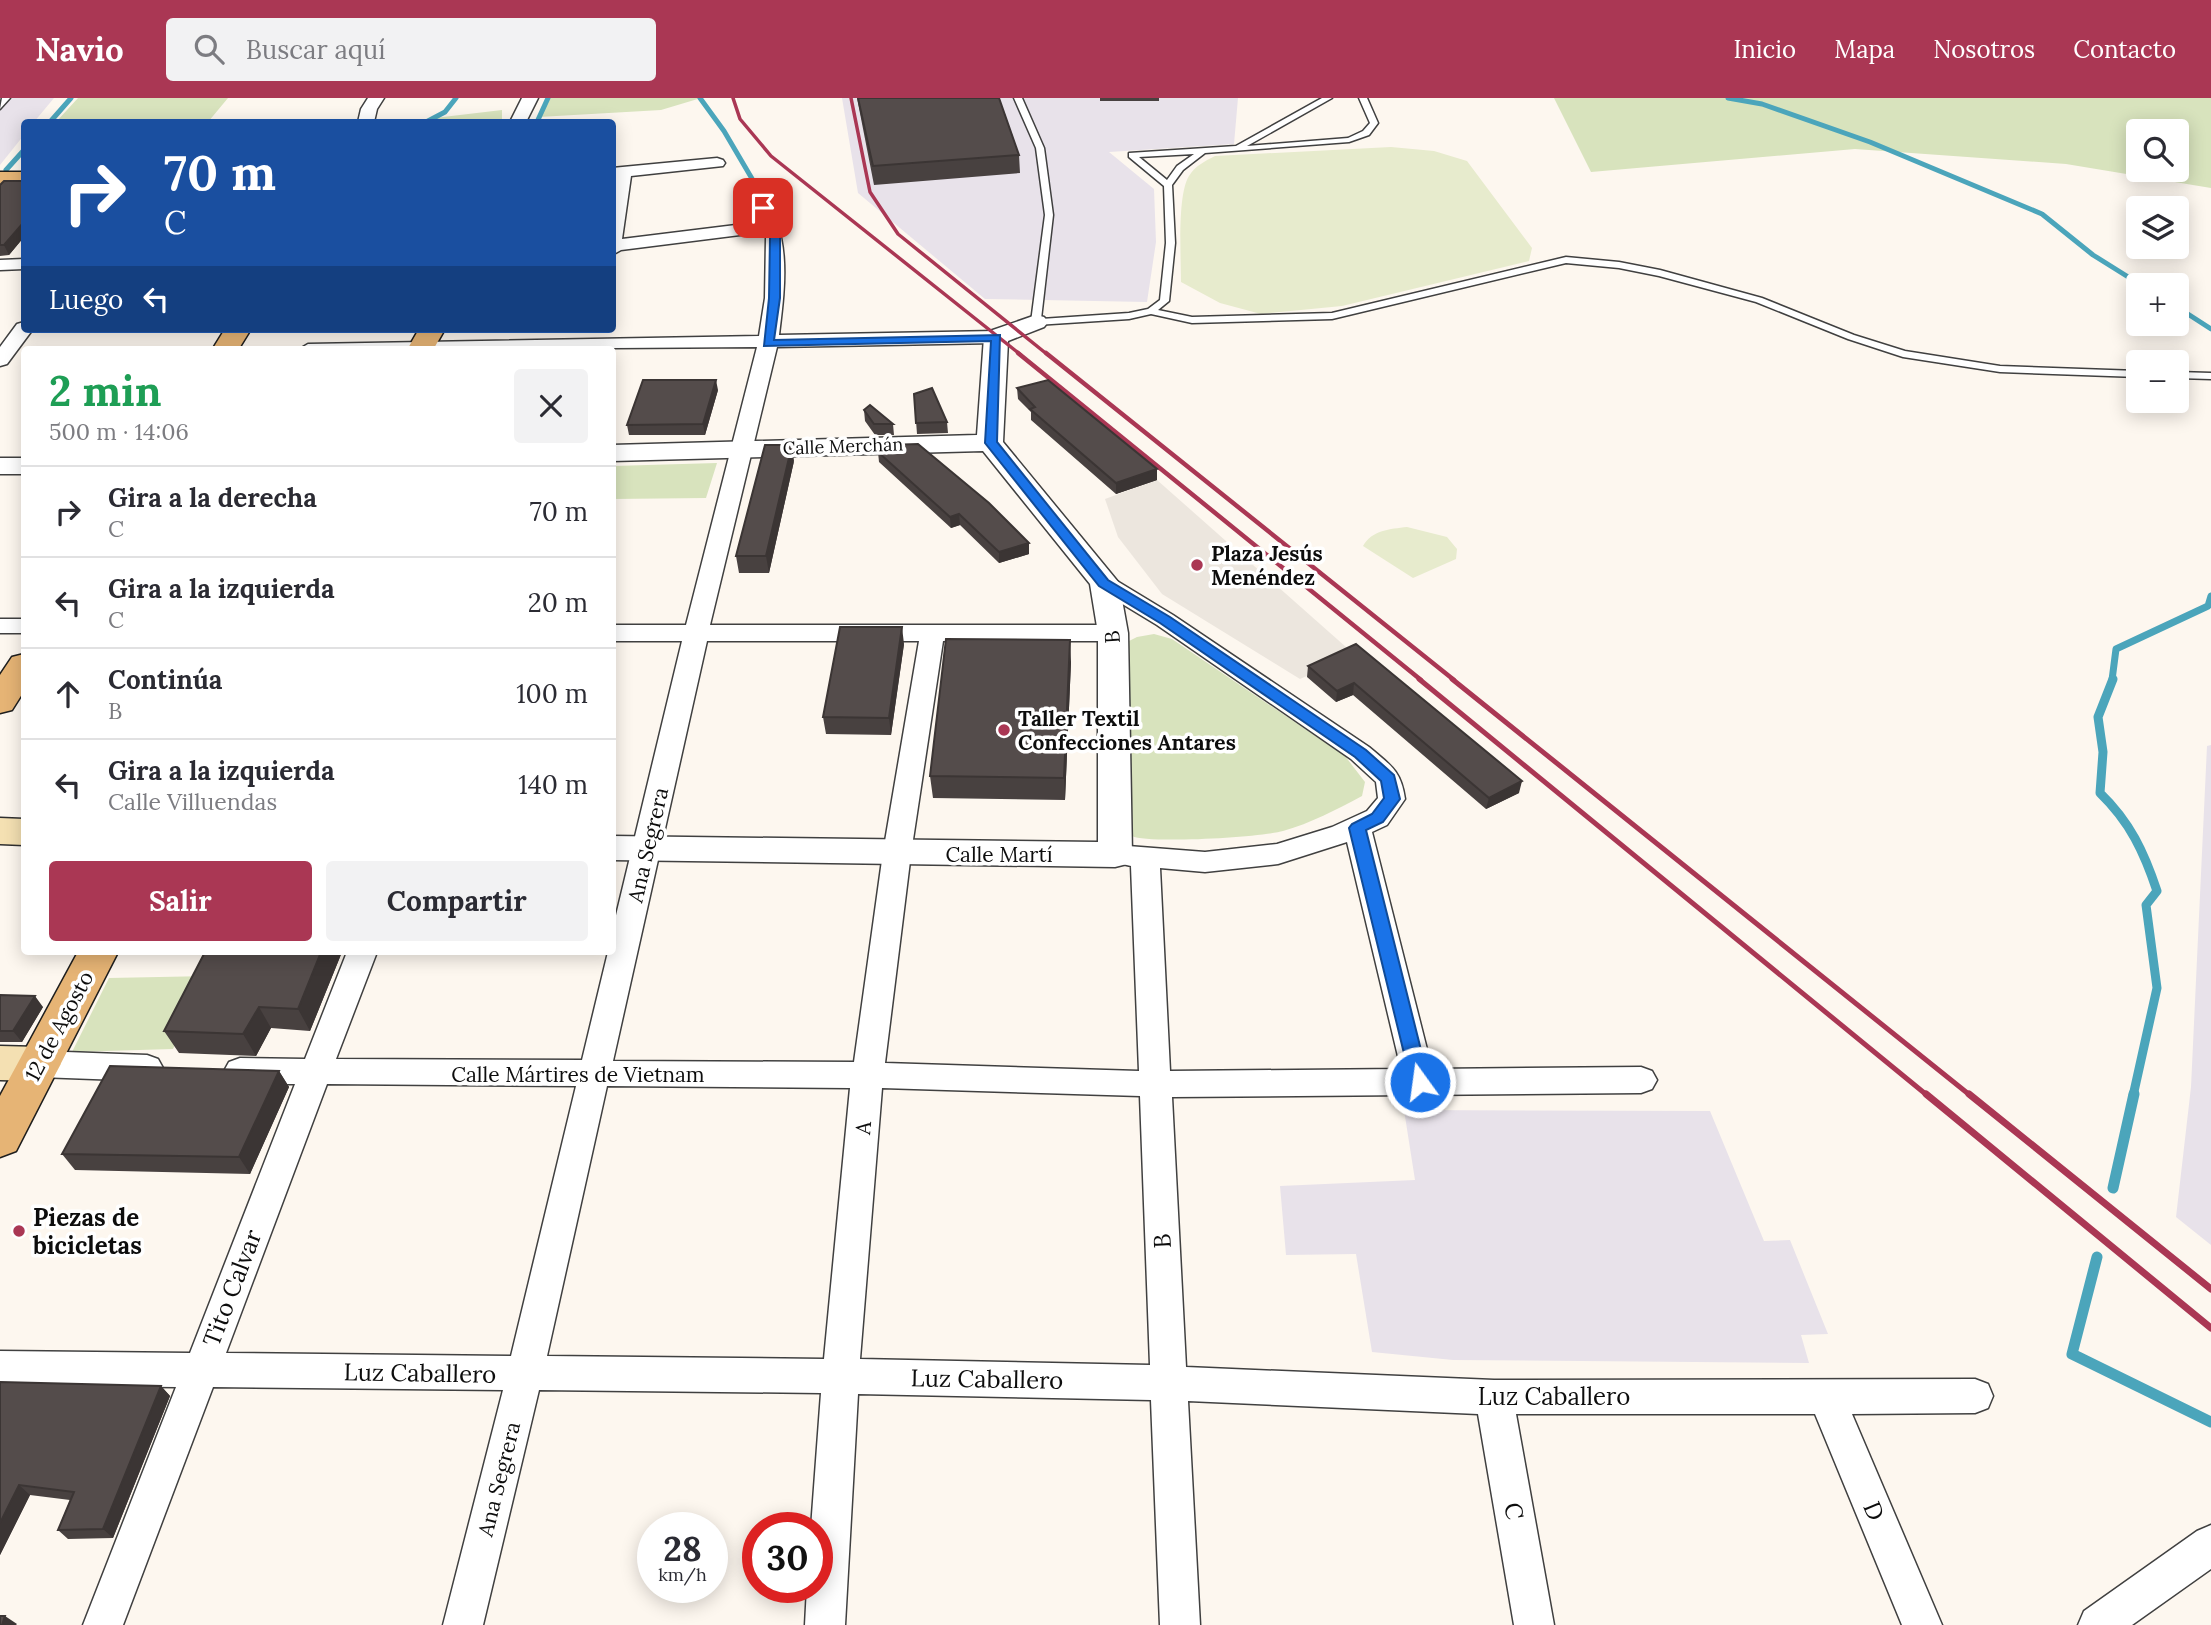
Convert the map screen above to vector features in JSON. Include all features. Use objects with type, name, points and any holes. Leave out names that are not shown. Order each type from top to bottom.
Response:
[{"type":"main road","points":[[0,179],[21,179]]},
{"type":"main road","points":[[0,702],[21,670]]},
{"type":"main road","points":[[0,831],[21,832]]},
{"type":"main road","name":"12 de Agosto","points":[[0,1138],[20,1063],[97,955]]},
{"type":"street","points":[[367,119],[376,98]]},
{"type":"street","points":[[520,119],[530,98]]},
{"type":"street","points":[[616,203],[618,173],[717,163]]},
{"type":"street","name":"Ana Segrera","points":[[463,1625],[525,1374],[740,449],[768,343],[774,298],[775,237],[754,189]]},
{"type":"street","points":[[616,247],[771,226]]},
{"type":"street","points":[[0,265],[21,264]]},
{"type":"street","points":[[366,346],[424,342],[768,343],[998,336],[1036,322]]},
{"type":"street","points":[[1,357],[21,332]]},
{"type":"street","points":[[990,443],[998,336]]},
{"type":"street","points":[[1,357],[21,355]]},
{"type":"street","name":"Calle Merchán","points":[[616,453],[990,443]]},
{"type":"street","name":"B","points":[[990,443],[1104,583],[1113,633],[1130,856],[1155,1084],[1180,1625]]},
{"type":"street","points":[[0,466],[21,466]]},
{"type":"street","points":[[1104,583],[1165,620],[1360,753],[1389,779],[1392,799],[1367,823],[1420,1082]]},
{"type":"street","points":[[0,626],[21,626]]},
{"type":"street","points":[[616,633],[1113,633]]},
{"type":"street","name":"A","points":[[825,1625],[840,1376],[867,1075],[895,853],[932,634]]},
{"type":"street","name":"Calle Martí","points":[[616,848],[1130,856],[1205,862],[1278,854],[1367,823]]},
{"type":"street","name":"Tito Calvar","points":[[103,1625],[361,955]]},
{"type":"street","name":"Calle Mártires de Vietnam","points":[[20,1063],[315,1073],[867,1075],[1155,1084],[1641,1080]]},
{"type":"street","name":"Luz Caballero","points":[[0,1368],[840,1376],[1169,1383],[1494,1397],[1975,1396]]},
{"type":"street","name":"D","points":[[1826,1396],[1922,1625]]},
{"type":"street","name":"C","points":[[1494,1397],[1534,1625]]},
{"type":"street","points":[[2098,1625],[2211,1545]]},
{"type":"lane","points":[[0,107],[6,98]]},
{"type":"lane","points":[[1018,98],[1040,148],[1049,215],[1036,322],[1152,312],[1192,320],[1332,316],[1566,260],[1660,272],[1759,300],[1851,337],[1903,354],[2000,369],[2126,374]]},
{"type":"lane","points":[[1235,148],[1328,98]]},
{"type":"lane","points":[[1168,185],[1132,155],[1330,143],[1355,139],[1369,132],[1374,123],[1363,98]]},
{"type":"lane","points":[[1152,312],[1164,301],[1170,270],[1173,229],[1168,185],[1180,168],[1204,150]]},
{"type":"lane","points":[[2189,375],[2211,376]]},
{"type":"shaded area","points":[[0,98],[54,98],[36,119],[21,119],[21,139],[0,165]]},
{"type":"shaded area","points":[[842,98],[1238,98],[1234,144],[1109,152],[1154,189],[1156,242],[1147,302],[985,299],[858,193]]},
{"type":"shaded area","name":"Plaza Jesús Menéndez","points":[[1157,480],[1355,655],[1300,679],[1162,594],[1118,537],[1105,499]]},
{"type":"shaded area","points":[[2211,745],[2211,1245],[2176,1217],[2191,1087],[2207,746]]},
{"type":"shaded area","points":[[1404,1110],[1710,1111],[1764,1241],[1790,1240],[1828,1334],[1801,1335],[1809,1363],[1453,1360],[1372,1352],[1356,1254],[1286,1255],[1280,1186],[1415,1180]]},
{"type":"green space","points":[[78,98],[228,98],[210,119],[59,119]]},
{"type":"green space","points":[[548,98],[701,98],[661,110],[539,117]]},
{"type":"green space","points":[[1554,98],[2211,98],[2211,188],[2175,182],[2189,182],[2189,119],[2126,119],[2126,174],[2066,164],[1855,149],[1591,172]]},
{"type":"green space","points":[[502,110],[502,119],[426,119]]},
{"type":"green space","points":[[1391,147],[1434,151],[1467,161],[1532,248],[1529,261],[1342,306],[1261,314],[1220,303],[1181,282],[1180,227],[1185,185],[1194,169],[1204,162],[1215,156]]},
{"type":"green space","points":[[717,463],[706,498],[616,499],[616,466]]},
{"type":"green space","points":[[1407,527],[1447,537],[1457,549],[1456,559],[1413,578],[1363,546],[1376,533]]},
{"type":"green space","points":[[1154,634],[1172,639],[1345,756],[1365,782],[1362,796],[1313,820],[1271,833],[1182,840],[1142,838],[1129,834],[1124,830],[1125,643],[1137,637]]},
{"type":"green space","points":[[209,976],[173,1049],[72,1052],[109,978]]},
{"type":"building","points":[[858,98],[999,98],[1019,155],[873,166]]},
{"type":"building","points":[[4,181],[21,181],[21,225],[4,245],[0,245],[0,185]]},
{"type":"building","points":[[643,380],[716,380],[703,424],[627,425]]},
{"type":"building","points":[[1048,380],[1157,469],[1116,483],[1030,409],[1035,407],[1017,388]]},
{"type":"building","points":[[932,388],[947,422],[916,423],[914,394]]},
{"type":"building","points":[[870,405],[893,424],[874,424],[864,410]]},
{"type":"building","points":[[918,444],[989,503],[1029,543],[999,552],[959,514],[950,517],[878,452],[894,452],[889,445]]},
{"type":"building","points":[[765,445],[792,445],[766,556],[736,556]]},
{"type":"building","points":[[840,627],[902,627],[889,718],[823,717]]},
{"type":"building","name":"Taller Textil Confecciones Antares","points":[[946,639],[1070,640],[1064,778],[930,776]]},
{"type":"building","points":[[1356,644],[1522,781],[1489,798],[1354,683],[1337,691],[1308,666]]},
{"type":"building","points":[[203,955],[320,955],[298,1009],[259,1007],[243,1034],[164,1031]]},
{"type":"building","points":[[0,995],[35,996],[13,1031],[0,1031]]},
{"type":"building","points":[[110,1066],[279,1071],[239,1157],[62,1154]]},
{"type":"building","points":[[0,1382],[161,1386],[103,1529],[58,1530],[74,1492],[19,1485],[0,1523]]},
{"type":"building","points":[[0,1616],[5,1616],[2,1625],[0,1625]]},
{"type":"waterway","points":[[53,119],[71,98]]},
{"type":"waterway","points":[[432,119],[445,112],[456,98]]},
{"type":"waterway","points":[[538,119],[548,98]]},
{"type":"waterway","points":[[700,98],[724,131],[761,194]]},
{"type":"waterway","points":[[1728,98],[1762,104],[1870,142],[2042,214],[2093,255],[2126,276]]},
{"type":"waterway","points":[[6,170],[21,153]]},
{"type":"waterway","points":[[2189,315],[2211,329]]},
{"type":"waterway","points":[[2112,680],[2116,649],[2208,606],[2211,596]]},
{"type":"waterway","points":[[2113,679],[2098,717],[2103,752],[2100,793],[2120,815],[2135,838],[2157,891],[2146,905],[2157,988],[2133,1096]]},
{"type":"waterway","points":[[2113,1188],[2134,1094]]},
{"type":"waterway","points":[[2097,1257],[2072,1354],[2211,1422]]},
{"type":"railway","points":[[733,98],[740,119],[771,156],[1021,355]]},
{"type":"railway","points":[[851,98],[870,192],[898,234],[1048,355]]},
{"type":"railway","points":[[1018,353],[1421,680]]},
{"type":"railway","points":[[1046,353],[1454,680]]},
{"type":"railway","points":[[1419,679],[1928,1096]]},
{"type":"railway","points":[[1452,679],[1971,1096]]},
{"type":"railway","points":[[1926,1094],[2211,1328]]},
{"type":"railway","points":[[1969,1094],[2211,1289]]},
{"type":"place","name":"Plaza Jesús Menéndez","points":[[1197,565]]},
{"type":"place","name":"Taller Textil Confecciones Antares","points":[[1004,730]]},
{"type":"place","name":"Piezas de bicicletas","points":[[19,1231]]},
{"type":"route","points":[[763,208],[775,237],[774,298],[768,343],[996,337],[990,443],[1104,583],[1165,620],[1360,753],[1389,779],[1392,799],[1377,818],[1357,828],[1420,1082]]}]
